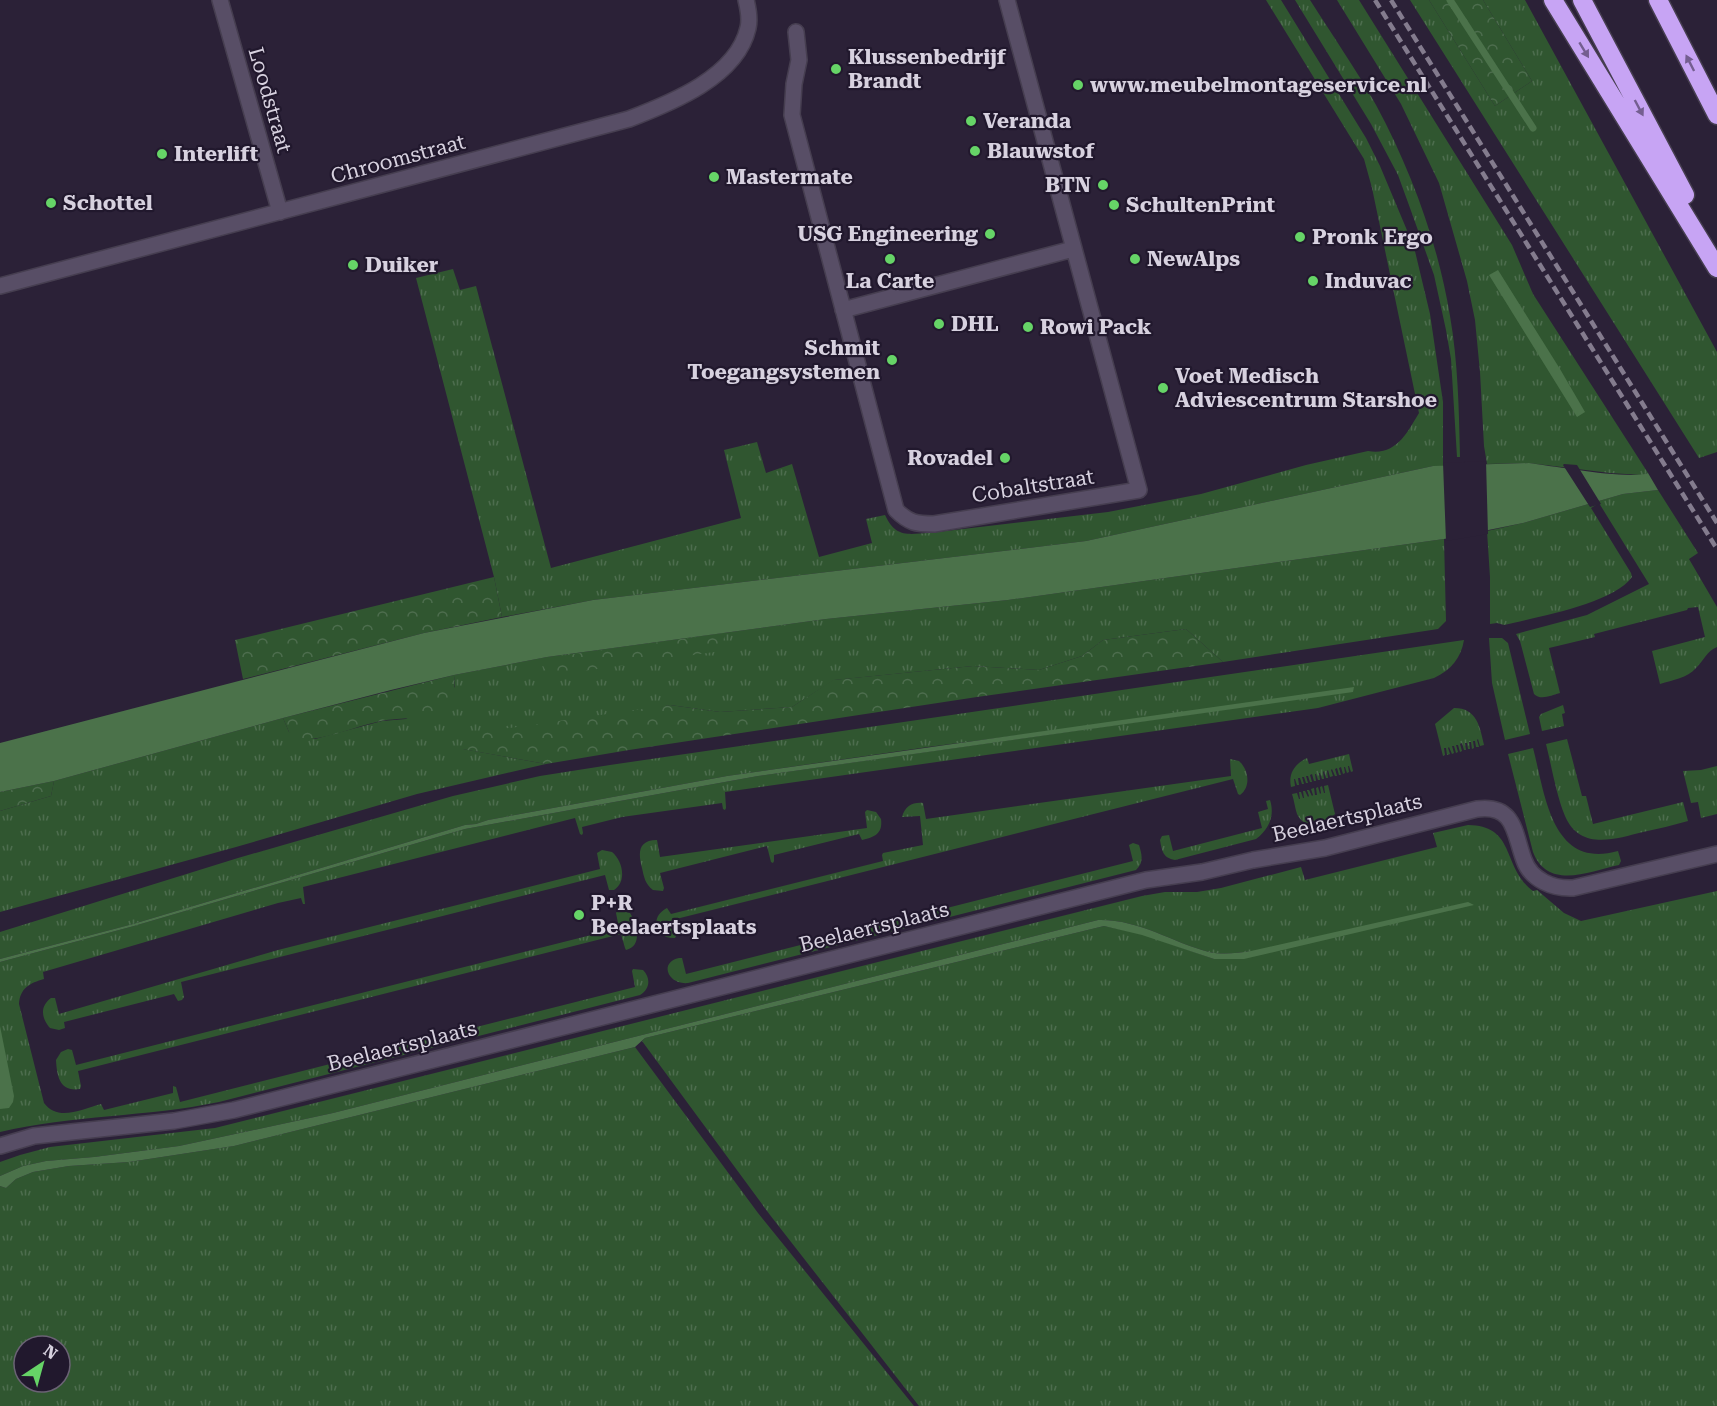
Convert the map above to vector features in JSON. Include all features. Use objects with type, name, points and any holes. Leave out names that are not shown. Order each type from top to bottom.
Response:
[{"type":"highway","points":[[1553,0],[1717,268]]},
{"type":"highway","points":[[1582,0],[1717,254]]},
{"type":"highway","points":[[1658,0],[1717,115]]},
{"type":"street","name":"Loodstraat","points":[[220,0],[280,212]]},
{"type":"street","name":"Chroomstraat","points":[[0,286],[629,119],[666,105],[697,88],[723,68],[740,48],[749,26],[746,0]]},
{"type":"street","name":"Cobaltstraat","points":[[796,32],[799,60],[794,84],[792,115],[896,510],[905,519],[917,524],[934,524],[1138,490],[1007,0]]},
{"type":"street","points":[[843,310],[1073,249]]},
{"type":"street","name":"Beelaertsplaats","points":[[0,1146],[34,1136],[174,1121],[224,1112],[1146,880],[1202,872],[1253,860],[1325,848],[1477,809],[1492,809],[1508,817],[1514,825],[1528,867],[1541,880],[1560,888],[1573,888],[1717,854]]},
{"type":"green space","points":[[1266,0],[1281,0],[1366,138],[1414,247],[1430,314],[1443,402],[1443,466],[1433,466],[1086,541],[593,600],[502,617],[494,577],[416,278],[453,269],[460,290],[476,286],[551,568],[741,518],[724,450],[757,442],[766,473],[792,464],[819,557],[872,543],[866,519],[885,515],[893,528],[903,533],[914,534],[1108,512],[1201,494],[1306,465],[1368,451],[1378,452],[1400,441],[1419,413],[1364,159]]},
{"type":"green space","points":[[1295,0],[1310,0],[1360,78],[1401,155],[1422,208],[1445,289],[1453,333],[1458,386],[1460,457],[1457,457],[1451,359],[1446,330],[1434,275],[1410,208],[1398,175],[1371,124]]},
{"type":"green space","points":[[1337,0],[1359,0],[1512,245],[1533,294],[1648,473],[1642,475],[1610,473],[1529,463],[1487,464],[1475,320],[1467,281],[1439,183],[1401,104]]},
{"type":"green space","points":[[1410,0],[1429,0],[1495,106],[1532,81],[1483,0],[1525,0],[1717,352],[1717,452],[1699,458]]},
{"type":"green space","points":[[1429,0],[1483,0],[1532,81],[1495,106]]},
{"type":"green space","points":[[1658,490],[1698,553],[1689,559],[1717,607],[1717,647],[1688,674],[1660,684],[1652,651],[1705,637],[1698,607],[1688,608],[1594,634],[1595,637],[1549,648],[1560,693],[1546,697],[1537,696],[1534,694],[1520,641],[1516,634],[1587,615],[1649,584],[1599,503],[1591,508],[1632,577],[1608,595],[1592,602],[1504,625],[1490,624],[1487,531],[1623,494]]},
{"type":"green space","points":[[1444,539],[1446,621],[1438,629],[1223,662],[1186,629],[1103,640],[1082,656],[1039,670],[973,666],[834,680],[792,707],[720,712],[670,705],[463,749],[546,764],[417,794],[0,912],[0,811],[51,796],[54,781],[283,718],[289,732],[315,739],[382,721],[406,719],[455,687],[454,675],[547,657],[826,619],[1008,600]]},
{"type":"green space","points":[[494,577],[502,617],[424,633],[243,679],[235,640]]},
{"type":"green space","points":[[1186,629],[1223,662],[977,697],[546,764],[462,749],[467,734],[670,705],[720,712],[792,707],[833,680],[973,666],[1039,670],[1082,656],[1103,640]]},
{"type":"green space","points":[[725,633],[721,651],[549,676],[539,659]]},
{"type":"green space","points":[[1489,638],[1502,638],[1508,643],[1530,734],[1505,740],[1492,683]]},
{"type":"green space","points":[[1464,640],[1454,663],[1434,678],[1318,708],[725,792],[725,810],[722,803],[622,817],[582,827],[582,835],[575,818],[303,887],[305,904],[301,898],[278,903],[43,972],[44,979],[34,982],[24,990],[19,1004],[44,1103],[50,1109],[63,1113],[101,1104],[104,1110],[173,1093],[173,1086],[176,1087],[180,1102],[635,987],[633,969],[643,970],[648,983],[646,990],[640,995],[219,1102],[165,1111],[54,1122],[0,1132],[0,962],[134,926],[465,829],[758,776],[1354,691],[727,776],[488,820],[133,924],[0,959],[0,932],[238,858],[453,796],[540,776]]},
{"type":"green space","points":[[454,675],[451,701],[444,708],[429,715],[381,721],[331,735],[300,740],[289,732],[283,718]]},
{"type":"green space","points":[[1563,705],[1564,726],[1542,731],[1539,717],[1541,714]]},
{"type":"green space","points":[[1454,708],[1468,711],[1473,715],[1479,725],[1484,745],[1480,746],[1478,739],[1479,747],[1476,747],[1473,741],[1474,748],[1472,749],[1471,742],[1469,742],[1470,749],[1465,743],[1466,750],[1464,750],[1462,743],[1460,744],[1462,751],[1460,752],[1456,745],[1458,752],[1456,753],[1452,746],[1454,753],[1452,754],[1449,747],[1450,754],[1447,755],[1446,748],[1444,748],[1445,755],[1443,756],[1435,724]]},
{"type":"green space","points":[[1567,739],[1582,796],[1586,796],[1593,824],[1683,802],[1688,821],[1610,839],[1599,840],[1580,834],[1565,816],[1546,744]]},
{"type":"green space","points":[[1533,748],[1548,805],[1555,824],[1565,839],[1578,849],[1596,854],[1618,851],[1621,861],[1619,865],[1583,874],[1559,875],[1540,864],[1533,852],[1508,754]]},
{"type":"green space","points":[[1349,754],[1353,771],[1351,772],[1348,766],[1349,772],[1347,773],[1344,767],[1345,773],[1343,774],[1341,767],[1339,768],[1341,775],[1339,775],[1337,768],[1335,769],[1337,776],[1335,776],[1332,769],[1333,776],[1330,777],[1328,770],[1328,778],[1326,778],[1324,771],[1324,779],[1319,773],[1320,780],[1318,780],[1315,774],[1316,781],[1312,774],[1310,775],[1312,782],[1306,776],[1308,783],[1302,777],[1304,784],[1298,778],[1299,785],[1294,779],[1295,786],[1291,787],[1292,773],[1303,760],[1307,758],[1309,764]]},
{"type":"green space","points":[[1230,759],[1239,761],[1247,774],[1246,788],[1240,795],[1233,779],[672,920],[675,938],[663,935],[657,927],[658,917],[667,908],[671,914],[883,861],[883,853],[923,845],[920,816],[902,817],[907,807],[916,803],[923,803],[926,819],[1231,776]]},
{"type":"green space","points":[[1717,766],[1717,814],[1701,818],[1698,802],[1691,803],[1683,771]]},
{"type":"green space","points":[[54,781],[51,796],[0,811],[0,792]]},
{"type":"green space","points":[[1328,785],[1335,814],[1321,823],[1305,823],[1297,814],[1292,794],[1297,793],[1300,799],[1299,792],[1304,798],[1303,791],[1308,797],[1307,790],[1309,790],[1312,796],[1311,789],[1314,788],[1315,795],[1317,795],[1316,788],[1318,787],[1320,794],[1322,786],[1325,793],[1324,786]]},
{"type":"green space","points":[[1270,800],[1272,811],[1270,822],[1256,839],[1175,860],[1168,858],[1164,853],[1160,840],[1162,836],[1169,835],[1173,851],[1262,828],[1258,812],[1268,809],[1266,801]]},
{"type":"green space","points":[[867,810],[876,812],[881,819],[881,828],[877,834],[866,839],[862,840],[859,834],[774,855],[773,863],[767,846],[660,873],[663,891],[653,890],[644,877],[640,853],[646,842],[657,840],[660,857],[867,828],[865,812]]},
{"type":"green space","points":[[1468,825],[1484,827],[1494,832],[1502,840],[1523,881],[1564,913],[1581,921],[1717,891],[1717,1406],[919,1406],[770,1215],[642,1041],[645,1038],[1104,926],[1142,934],[1214,959],[1251,951],[1225,954],[1209,952],[1141,927],[1113,921],[1098,920],[333,1113],[179,1146],[46,1161],[23,1166],[0,1176],[0,1162],[50,1147],[215,1128],[1142,896],[1221,888],[1301,867],[1305,880],[1437,847],[1433,833]]},
{"type":"green space","points":[[1133,843],[1139,845],[1141,855],[1140,864],[1136,870],[688,983],[676,981],[668,973],[669,964],[679,958],[682,958],[686,974],[1133,861],[1129,845]]},
{"type":"green space","points":[[602,850],[612,852],[621,866],[621,882],[614,890],[609,890],[605,875],[181,982],[184,997],[182,1000],[178,1001],[174,994],[64,1022],[65,1028],[59,1030],[50,1028],[43,1016],[43,1008],[51,998],[55,998],[59,1014],[278,950],[600,869],[597,853]]},
{"type":"green space","points":[[618,910],[630,913],[636,928],[635,944],[626,950],[621,934],[78,1071],[80,1089],[64,1086],[57,1072],[56,1060],[61,1052],[68,1049],[72,1050],[76,1065],[619,928],[616,913]]},
{"type":"green space","points":[[635,1047],[758,1213],[914,1406],[0,1406],[0,1186],[6,1188],[16,1179],[33,1172],[69,1166],[129,1162],[234,1146]]},
{"type":"shaded area","points":[[1498,270],[1585,412],[1577,417],[1489,275]]},
{"type":"shaded area","points":[[1529,463],[1608,474],[1648,473],[1658,490],[1623,494],[1523,523],[1444,539],[1008,600],[826,619],[547,657],[391,690],[54,781],[0,792],[0,743],[424,633],[593,600],[1086,541],[1433,466]]},
{"type":"shaded area","points":[[1354,687],[1353,692],[758,776],[465,829],[134,926],[0,962],[0,959],[133,924],[488,820],[727,776]]},
{"type":"shaded area","points":[[1468,902],[1474,905],[1244,959],[1214,959],[1142,935],[1104,926],[645,1038],[635,1047],[234,1146],[129,1162],[69,1166],[33,1172],[16,1179],[6,1188],[0,1186],[0,1176],[23,1166],[46,1161],[179,1146],[333,1113],[1098,920],[1141,927],[1209,952],[1230,953],[1251,951]]},
{"type":"shaded area","points":[[0,1026],[14,1096],[9,1108],[0,1109]]},
{"type":"pier","points":[[1486,461],[1488,534],[1446,541],[1443,463]]},
{"type":"pier","points":[[1564,464],[1577,465],[1601,504],[1590,507]]},
{"type":"waterway","points":[[1450,0],[1533,128]]},
{"type":"railway","points":[[1375,0],[1717,549]]},
{"type":"railway","points":[[1391,0],[1717,523]]},
{"type":"place","name":"Klussenbedrijf Brandt","points":[[836,69]]},
{"type":"place","name":"www.meubelmontageservice.nl","points":[[1078,85]]},
{"type":"place","name":"Veranda","points":[[971,121]]},
{"type":"place","name":"Blauwstof","points":[[975,151]]},
{"type":"place","name":"Interlift","points":[[162,154]]},
{"type":"place","name":"Mastermate","points":[[714,177]]},
{"type":"place","name":"BTN","points":[[1103,185]]},
{"type":"place","name":"Schottel","points":[[51,203]]},
{"type":"place","name":"SchultenPrint","points":[[1114,205]]},
{"type":"place","name":"USG Engineering","points":[[990,234]]},
{"type":"place","name":"Pronk Ergo","points":[[1300,237]]},
{"type":"place","name":"La Carte","points":[[890,259]]},
{"type":"place","name":"NewAlps","points":[[1135,259]]},
{"type":"place","name":"Duiker","points":[[353,265]]},
{"type":"place","name":"Induvac","points":[[1313,281]]},
{"type":"place","name":"DHL","points":[[939,324]]},
{"type":"place","name":"Rowi Pack","points":[[1028,327]]},
{"type":"place","name":"Schmit Toegangsystemen","points":[[892,360]]},
{"type":"place","name":"Voet Medisch Adviescentrum Starshoe","points":[[1163,388]]},
{"type":"place","name":"Rovadel","points":[[1005,458]]},
{"type":"place","name":"P+R Beelaertsplaats","points":[[579,915]]}]
